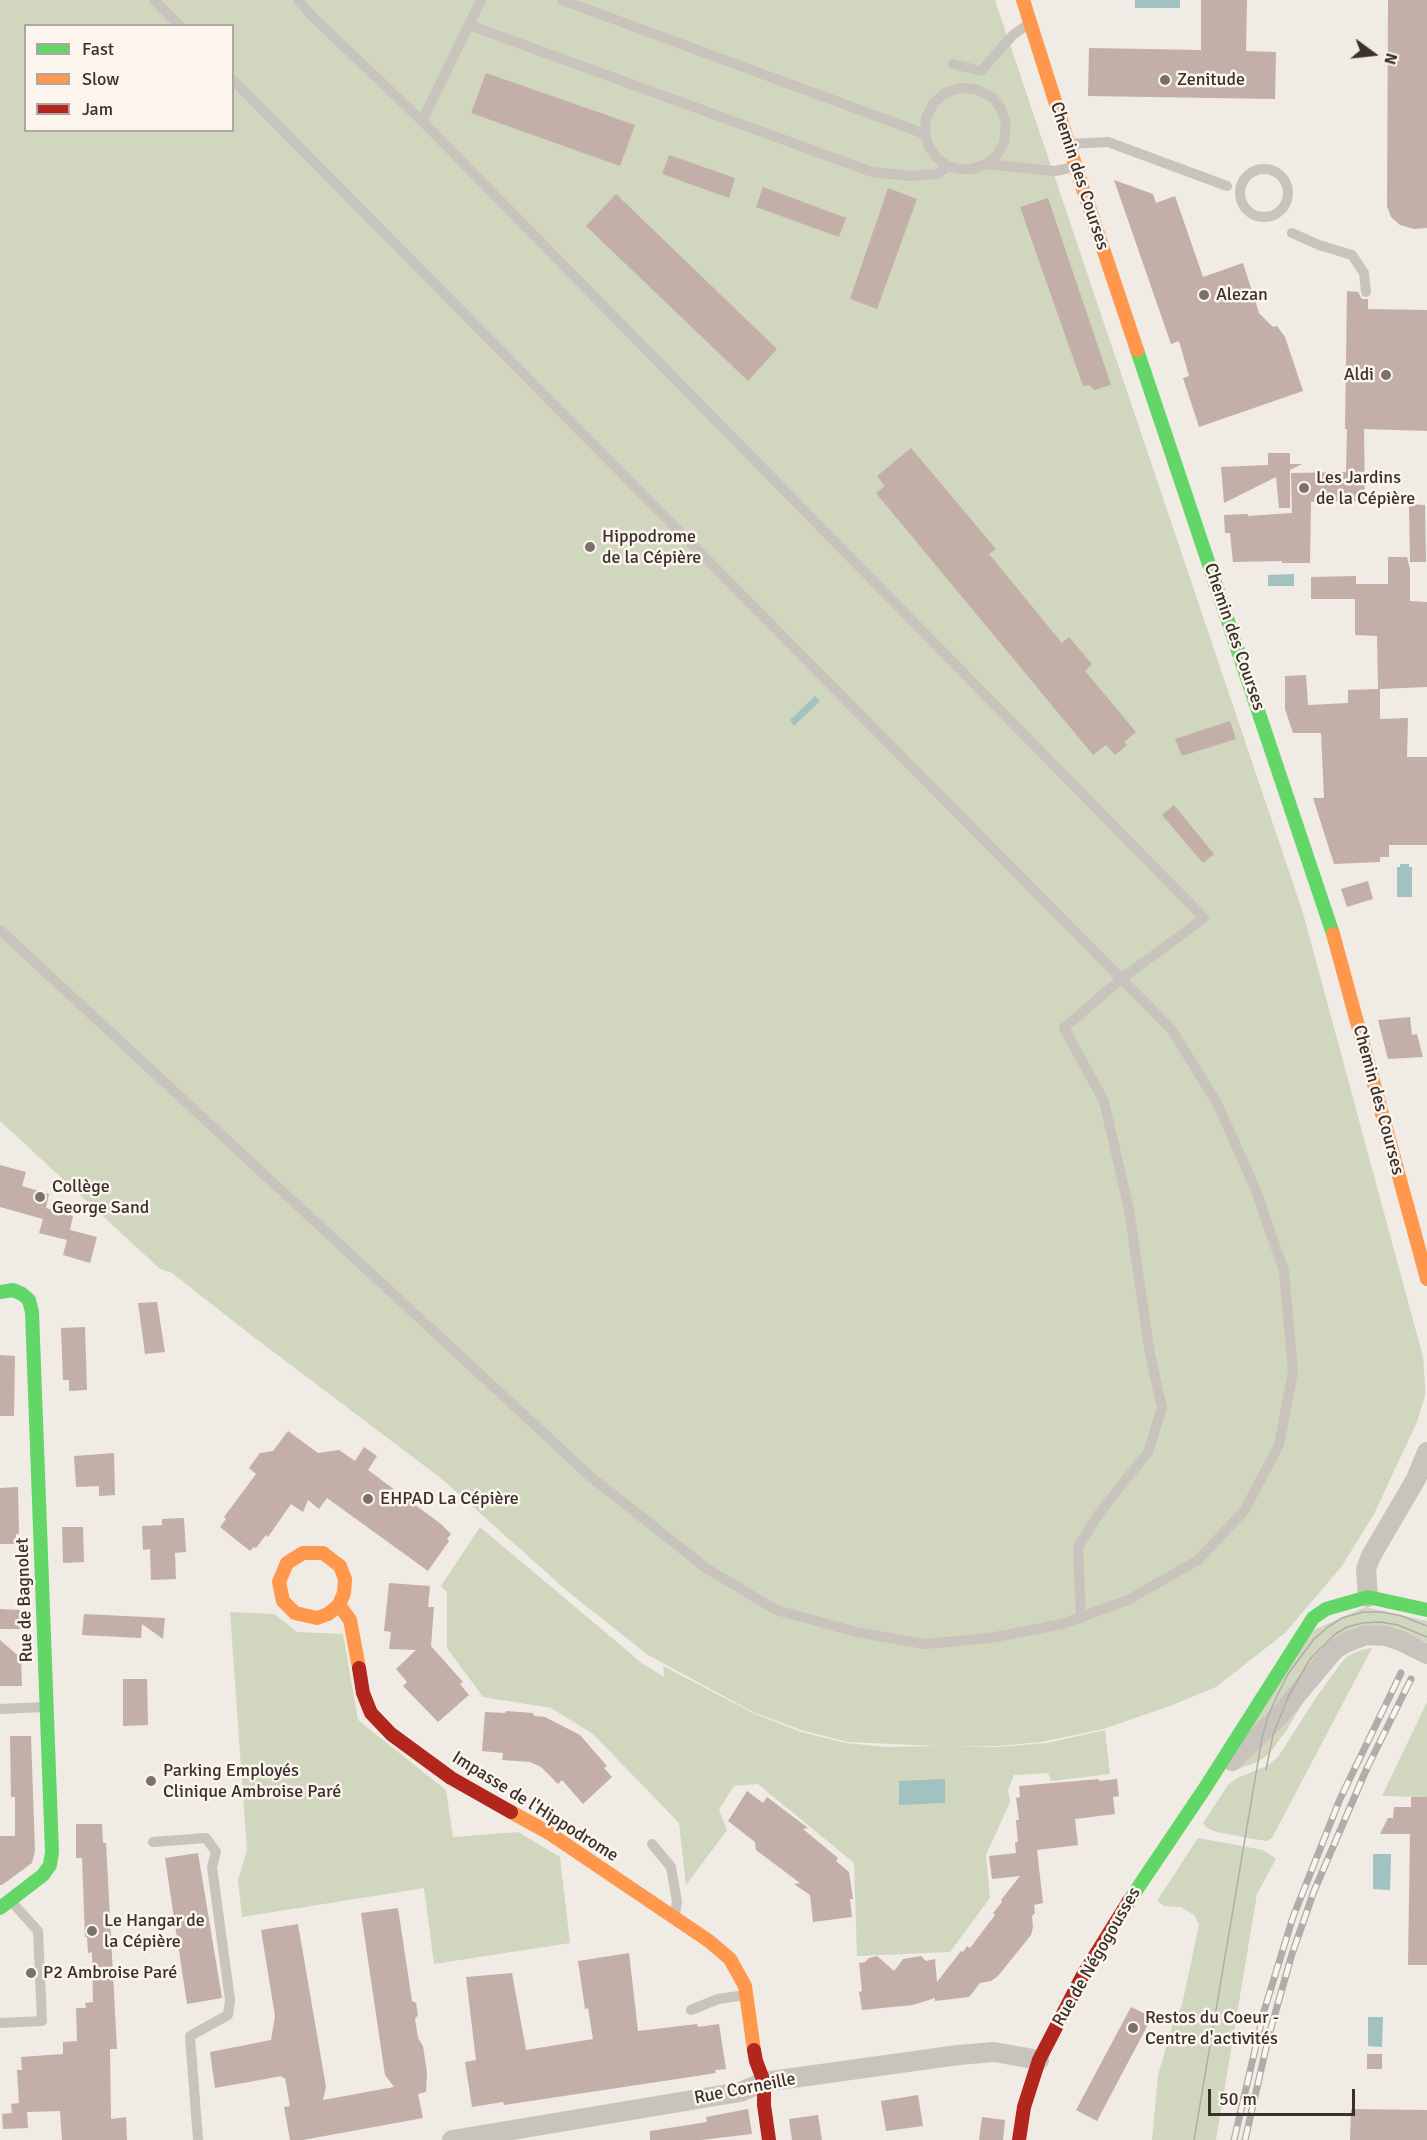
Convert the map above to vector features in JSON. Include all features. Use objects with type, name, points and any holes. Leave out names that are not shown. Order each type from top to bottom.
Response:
[{"type":"street","name":"Chemin des Courses","points":[[1023,0],[1076,166],[1332,933],[1427,1279]]},
{"type":"street","name":"Rue de Bagnolet","points":[[0,1292],[13,1290],[22,1294],[29,1300],[32,1312],[52,1852],[50,1865],[43,1875],[5,1904]]},
{"type":"street","points":[[1368,1597],[1366,1569],[1371,1556],[1416,1479],[1427,1452]]},
{"type":"street","points":[[303,1552],[323,1553],[340,1566],[345,1579],[344,1593],[339,1605],[328,1614],[317,1618],[295,1613],[283,1601],[279,1582],[287,1563],[303,1552]]},
{"type":"street","name":"Rue de Négogousses","points":[[1018,2140],[1024,2107],[1039,2060],[1083,1975],[1313,1618],[1326,1610],[1368,1597],[1425,1608]]},
{"type":"street","name":"Impasse de l'Hippodrome","points":[[339,1605],[350,1620],[363,1693],[371,1713],[391,1734],[451,1778],[549,1833],[709,1941],[730,1959],[744,1986],[746,1995],[756,2061],[764,2082],[764,2105],[769,2140]]},
{"type":"street","name":"Rue de Négogousses","points":[[1205,1788],[1279,1716],[1334,1650],[1347,1642],[1366,1635],[1386,1636],[1427,1654]]},
{"type":"street","name":"Rue Corneille","points":[[452,2140],[554,2132],[740,2092],[764,2082],[958,2055],[994,2052],[1039,2060]]},
{"type":"lane","points":[[154,0],[178,24]]},
{"type":"lane","points":[[298,0],[422,121],[1204,918],[1121,979],[1064,1028],[1104,1101],[1129,1210],[1150,1354],[1162,1408],[1148,1452],[1100,1512],[1078,1547],[1081,1618]]},
{"type":"lane","points":[[422,121],[481,0]]},
{"type":"lane","points":[[562,0],[925,134]]},
{"type":"lane","points":[[976,89],[981,71],[1013,36],[1030,23]]},
{"type":"lane","points":[[468,25],[872,172],[910,176],[938,174],[948,166]]},
{"type":"lane","points":[[953,64],[981,71]]},
{"type":"lane","points":[[0,930],[591,1477],[706,1568],[776,1610],[856,1632],[925,1644],[990,1638],[1081,1618],[1128,1600],[1198,1560],[1244,1511],[1279,1445],[1293,1372],[1284,1271],[1250,1178],[1218,1105],[1172,1030],[234,81]]},
{"type":"lane","points":[[960,88],[976,89],[993,98],[1000,107],[1006,122],[1004,143],[997,155],[986,164],[972,170],[958,169],[948,166],[937,158],[929,147],[925,134],[926,118],[933,104],[945,93],[960,88]]},
{"type":"lane","points":[[1069,144],[1108,142],[1227,186],[1252,214],[1265,218],[1278,214],[1287,203],[1288,188],[1285,180],[1273,170],[1258,170],[1227,186]]},
{"type":"lane","points":[[986,164],[1055,171],[1076,166]]},
{"type":"lane","points":[[1242,204],[1240,191],[1245,178]]},
{"type":"lane","points":[[1292,233],[1319,245],[1352,255],[1364,273],[1366,292]]},
{"type":"lane","points":[[0,1709],[47,1706]]},
{"type":"lane","points":[[153,1842],[206,1838],[216,1852],[212,1867],[230,2000],[228,2015],[190,2036],[198,2140]]},
{"type":"lane","points":[[652,1844],[671,1867],[677,1902],[674,1918]]},
{"type":"lane","points":[[0,2023],[42,2021],[38,1931],[5,1904]]},
{"type":"lane","points":[[691,2010],[718,1999],[746,1995]]},
{"type":"green space","name":"Hippodrome de la Cépière","points":[[0,0],[995,0],[1303,913],[1423,1357],[1425,1396],[1417,1422],[1374,1514],[1342,1566],[1285,1633],[1216,1687],[1103,1729],[1041,1742],[998,1746],[949,1746],[998,1747],[1047,1743],[1105,1730],[1110,1774],[1051,1781],[1048,1773],[1014,1775],[1008,1790],[1010,1802],[986,1855],[990,1898],[950,1952],[857,1956],[854,1863],[758,1784],[734,1786],[719,1810],[727,1830],[686,1885],[679,1823],[593,1734],[551,1708],[483,1697],[447,1648],[447,1592],[441,1586],[480,1527],[643,1664],[664,1677],[663,1666],[753,1713],[801,1732],[846,1743],[886,1747],[938,1746],[848,1742],[801,1730],[753,1712],[648,1655],[567,1591],[442,1479],[172,1273],[160,1269],[0,1121]]},
{"type":"green space","points":[[1365,1607],[1427,1621],[1427,1642],[1382,1628],[1299,1684],[1230,1751],[1314,1630]]},
{"type":"green space","points":[[230,1612],[274,1614],[297,1632],[343,1634],[358,1720],[446,1790],[453,1837],[518,1832],[560,1857],[570,1943],[434,1964],[424,1888],[242,1917],[238,1880],[247,1851]]},
{"type":"green space","points":[[1372,1648],[1272,1838],[1267,1841],[1254,1839],[1216,1832],[1207,1828],[1203,1823],[1228,1785],[1237,1778],[1267,1766],[1278,1757],[1341,1663],[1348,1656]]},
{"type":"green space","points":[[1308,1694],[1269,1754],[1259,1761],[1231,1772]]},
{"type":"green space","points":[[1427,1702],[1427,1797],[1382,1796]]},
{"type":"green space","points":[[1198,1838],[1263,1850],[1276,1859],[1257,1894],[1216,2140],[1152,2140],[1158,2075],[1174,2020],[1182,2005],[1199,1925],[1194,1915],[1181,1907],[1164,1906],[1157,1901]]},
{"type":"water","points":[[1135,0],[1180,0],[1180,8],[1135,8]]},
{"type":"water","points":[[1294,574],[1294,586],[1268,586],[1268,575]]},
{"type":"water","points":[[815,696],[820,701],[794,726],[790,720]]},
{"type":"water","points":[[1400,864],[1409,864],[1409,867],[1412,867],[1412,897],[1397,897],[1397,867],[1400,867]]},
{"type":"water","points":[[945,1779],[945,1803],[899,1805],[899,1781]]},
{"type":"water","points":[[1373,1854],[1391,1854],[1390,1890],[1373,1889]]},
{"type":"water","points":[[1368,2017],[1383,2017],[1382,2047],[1368,2046]]},
{"type":"building","points":[[1201,0],[1247,0],[1246,51],[1276,52],[1275,99],[1088,96],[1089,48],[1201,50]]},
{"type":"building","points":[[1388,0],[1427,0],[1427,228],[1414,229],[1400,225],[1391,217],[1387,206]]},
{"type":"building","points":[[486,73],[635,125],[620,166],[471,113]]},
{"type":"building","points":[[669,155],[735,178],[729,198],[662,174]]},
{"type":"building","name":"Alezan","points":[[1114,180],[1153,194],[1156,203],[1175,196],[1203,277],[1243,263],[1259,313],[1273,327],[1277,326],[1285,337],[1303,391],[1199,427],[1183,378],[1189,376],[1179,341],[1171,344]]},
{"type":"building","points":[[763,187],[846,218],[839,237],[756,207]]},
{"type":"building","points":[[888,188],[917,199],[877,309],[850,299]]},
{"type":"building","points":[[616,194],[777,349],[748,381],[586,226]]},
{"type":"building","points":[[1048,198],[1111,385],[1094,390],[1090,385],[1083,386],[1020,207]]},
{"type":"building","points":[[1347,291],[1358,292],[1362,299],[1368,299],[1368,309],[1427,310],[1427,431],[1364,429],[1365,501],[1311,502],[1310,563],[1233,562],[1230,533],[1225,533],[1224,515],[1292,513],[1291,473],[1346,472]]},
{"type":"building","points":[[911,448],[996,549],[989,554],[1062,643],[1069,637],[1092,664],[1085,671],[1136,732],[1124,742],[1127,745],[1115,755],[1106,745],[1093,755],[876,493],[885,486],[877,476]]},
{"type":"building","points":[[1268,453],[1290,453],[1290,464],[1302,464],[1290,470],[1290,508],[1279,508],[1276,477],[1224,503],[1221,467],[1268,465]]},
{"type":"building","points":[[1409,504],[1425,505],[1426,562],[1410,562]]},
{"type":"building","points":[[1388,557],[1407,557],[1410,569],[1410,601],[1427,602],[1427,687],[1380,689],[1380,719],[1408,718],[1407,757],[1427,757],[1427,845],[1389,845],[1389,857],[1380,857],[1380,862],[1334,864],[1313,798],[1324,798],[1321,733],[1293,733],[1285,709],[1285,676],[1306,675],[1308,705],[1348,703],[1348,690],[1378,689],[1377,636],[1355,635],[1355,599],[1311,599],[1311,577],[1356,576],[1356,584],[1388,584]]},
{"type":"building","points":[[1230,721],[1236,739],[1182,756],[1175,739]]},
{"type":"building","points":[[1174,805],[1214,854],[1203,863],[1162,815]]},
{"type":"building","points":[[1368,881],[1373,899],[1347,907],[1341,889]]},
{"type":"building","points":[[1410,1017],[1412,1035],[1417,1034],[1423,1057],[1388,1059],[1378,1020]]},
{"type":"building","points":[[0,1165],[26,1172],[22,1186],[49,1194],[46,1208],[73,1216],[70,1230],[97,1237],[90,1263],[63,1255],[67,1240],[39,1233],[43,1219],[0,1207]]},
{"type":"building","points":[[157,1302],[165,1352],[145,1354],[138,1303]]},
{"type":"building","points":[[85,1327],[87,1390],[69,1391],[69,1380],[63,1380],[61,1328]]},
{"type":"building","points":[[0,1355],[15,1356],[14,1416],[0,1416]]},
{"type":"building","name":"EHPAD La Cépière","points":[[288,1431],[318,1453],[339,1450],[355,1461],[364,1447],[377,1456],[368,1470],[441,1524],[451,1534],[447,1539],[449,1541],[428,1571],[327,1498],[319,1509],[308,1500],[303,1512],[291,1504],[268,1537],[266,1535],[256,1548],[250,1551],[220,1527],[226,1519],[224,1517],[256,1474],[249,1468],[260,1453],[273,1451]]},
{"type":"building","points":[[114,1453],[115,1495],[99,1496],[99,1486],[76,1487],[74,1456]]},
{"type":"building","points":[[18,1487],[19,1534],[16,1534],[16,1544],[0,1544],[0,1488]]},
{"type":"building","points":[[184,1518],[186,1552],[175,1553],[176,1579],[151,1580],[150,1549],[143,1550],[142,1526],[162,1525],[162,1519]]},
{"type":"building","points":[[62,1527],[83,1527],[84,1562],[63,1563]]},
{"type":"building","points":[[389,1583],[430,1586],[428,1607],[434,1607],[431,1646],[463,1682],[460,1684],[469,1695],[438,1722],[403,1686],[407,1682],[396,1669],[416,1650],[389,1649],[391,1632],[384,1631]]},
{"type":"building","points":[[0,1609],[20,1610],[21,1629],[0,1629]]},
{"type":"building","points":[[84,1614],[165,1618],[163,1639],[142,1624],[141,1638],[82,1635]]},
{"type":"building","points":[[0,1640],[21,1658],[22,1686],[0,1686]]},
{"type":"building","points":[[123,1679],[147,1679],[148,1725],[123,1726]]},
{"type":"building","points":[[506,1711],[533,1713],[534,1716],[545,1717],[580,1735],[607,1766],[604,1768],[612,1777],[583,1804],[562,1780],[558,1784],[541,1767],[530,1762],[502,1760],[503,1753],[482,1751],[485,1712],[505,1713]]},
{"type":"building","points":[[10,1736],[31,1736],[35,1851],[32,1863],[0,1885],[0,1836],[15,1836],[15,1797],[11,1797]]},
{"type":"building","points":[[1099,1779],[1099,1781],[1117,1779],[1119,1796],[1113,1797],[1115,1814],[1075,1819],[1078,1845],[1037,1850],[1043,1903],[1034,1905],[1031,1935],[998,1976],[991,1981],[980,1983],[969,1997],[935,2001],[935,1998],[913,2005],[862,2010],[859,1992],[862,1991],[859,1963],[877,1956],[894,1971],[903,1959],[921,1956],[926,1961],[935,1959],[937,1982],[961,1951],[963,1952],[967,1946],[970,1948],[995,1915],[993,1913],[1002,1902],[1001,1900],[1020,1876],[992,1879],[989,1856],[1016,1853],[1015,1842],[1018,1842],[1016,1820],[1019,1820],[1016,1798],[1020,1797],[1019,1786]]},
{"type":"building","points":[[747,1791],[763,1803],[767,1797],[808,1828],[803,1829],[838,1858],[836,1861],[849,1872],[853,1899],[850,1899],[852,1917],[813,1922],[810,1895],[794,1884],[800,1883],[756,1850],[755,1842],[728,1821]]},
{"type":"building","points":[[1411,1797],[1427,1797],[1427,1965],[1408,1965],[1410,1834],[1380,1834],[1388,1818],[1393,1818],[1394,1807],[1411,1807]]},
{"type":"building","points":[[76,1824],[102,1824],[103,1843],[106,1843],[117,2049],[110,2049],[111,2119],[126,2117],[127,2140],[62,2140],[60,2111],[27,2112],[28,2128],[3,2129],[2,2114],[12,2113],[11,2104],[19,2103],[17,2070],[22,2070],[21,2057],[63,2054],[63,2042],[77,2041],[76,2008],[86,2008],[85,2003],[93,2002],[92,1952],[88,1953],[87,1937],[85,1937],[82,1858],[76,1858]]},
{"type":"building","points":[[198,1853],[222,1998],[187,2004],[165,1858]]},
{"type":"building","points":[[398,1908],[412,2001],[416,2003],[418,2015],[415,2019],[418,2038],[423,2046],[427,2073],[426,2092],[418,2094],[423,2118],[303,2140],[290,2140],[284,2107],[290,2106],[285,2078],[282,2076],[215,2088],[210,2052],[271,2040],[275,2016],[261,1930],[298,1924],[326,2087],[323,2100],[394,2087],[385,2075],[361,1913]]},
{"type":"building","points":[[629,1953],[638,2031],[697,2024],[698,2027],[719,2024],[726,2069],[715,2070],[716,2073],[504,2105],[503,2102],[472,2107],[465,2062],[476,2060],[466,1977],[512,1973],[526,2050],[593,2039],[588,2008],[585,2009],[578,1961]]},
{"type":"building","points":[[1131,2007],[1152,2017],[1097,2121],[1076,2110]]},
{"type":"building","points":[[1367,2054],[1382,2054],[1382,2069],[1367,2069]]},
{"type":"building","points":[[918,2095],[923,2126],[886,2131],[881,2101]]},
{"type":"building","points":[[748,2109],[752,2134],[701,2140],[650,2140],[650,2131],[707,2122],[706,2117]]},
{"type":"building","points":[[1351,2109],[1427,2110],[1427,2140],[1350,2140]]},
{"type":"building","points":[[818,2115],[822,2140],[792,2140],[789,2119]]},
{"type":"building","points":[[982,2117],[1005,2120],[1003,2140],[979,2140]]},
{"type":"tram line","points":[[1194,2140],[1262,1738],[1268,1716],[1288,1674],[1314,1639],[1342,1618],[1363,1612],[1382,1612],[1402,1616],[1427,1626]]},
{"type":"tram line","points":[[1266,1770],[1273,1735],[1288,1697],[1310,1659],[1334,1635],[1347,1627],[1380,1622],[1398,1625],[1427,1637]]},
{"type":"railway","points":[[1234,2140],[1264,2011],[1293,1917],[1340,1799],[1401,1673]]},
{"type":"railway","points":[[1245,2140],[1269,2035],[1292,1954],[1314,1891],[1367,1768],[1411,1679]]},
{"type":"traffic: fast","points":[[1137,350],[1333,934]]},
{"type":"traffic: fast","points":[[0,1292],[13,1290],[22,1294],[29,1300],[32,1312],[52,1852],[50,1865],[43,1875],[0,1908]]},
{"type":"traffic: fast","points":[[1129,1901],[1205,1788],[1313,1618],[1326,1609],[1368,1597],[1427,1610]]},
{"type":"traffic: slow","points":[[1023,0],[1137,350]]},
{"type":"traffic: slow","points":[[1333,934],[1427,1279]]},
{"type":"traffic: slow","points":[[339,1605],[328,1614],[317,1618],[295,1613],[283,1601],[279,1582],[287,1563],[303,1553],[323,1553],[340,1566],[345,1579],[344,1593],[339,1605],[350,1620],[359,1668]]},
{"type":"traffic: slow","points":[[511,1812],[549,1833],[709,1941],[730,1959],[745,1986],[754,2050]]},
{"type":"traffic: jam","points":[[359,1668],[363,1693],[371,1713],[391,1734],[451,1778],[511,1812]]},
{"type":"traffic: jam","points":[[1019,2140],[1024,2107],[1039,2060],[1083,1975],[1129,1901]]},
{"type":"traffic: jam","points":[[754,2050],[764,2082],[764,2105],[769,2140]]},
{"type":"place","name":"Zenitude","points":[[1165,80]]},
{"type":"place","name":"Alezan","points":[[1204,295]]},
{"type":"place","name":"Aldi","points":[[1386,375]]},
{"type":"place","name":"Les Jardins de la Cépière","points":[[1304,488]]},
{"type":"place","name":"Hippodrome de la Cépière","points":[[590,547]]},
{"type":"place","name":"Collège George Sand","points":[[40,1197]]},
{"type":"place","name":"EHPAD La Cépière","points":[[368,1499]]},
{"type":"place","name":"Parking Employés Clinique Ambroise Paré","points":[[151,1781]]},
{"type":"place","name":"Le Hangar de la Cépière","points":[[92,1931]]},
{"type":"place","name":"P2 Ambroise Paré","points":[[31,1973]]},
{"type":"place","name":"Restos du Coeur - Centre d'activités","points":[[1133,2028]]}]
